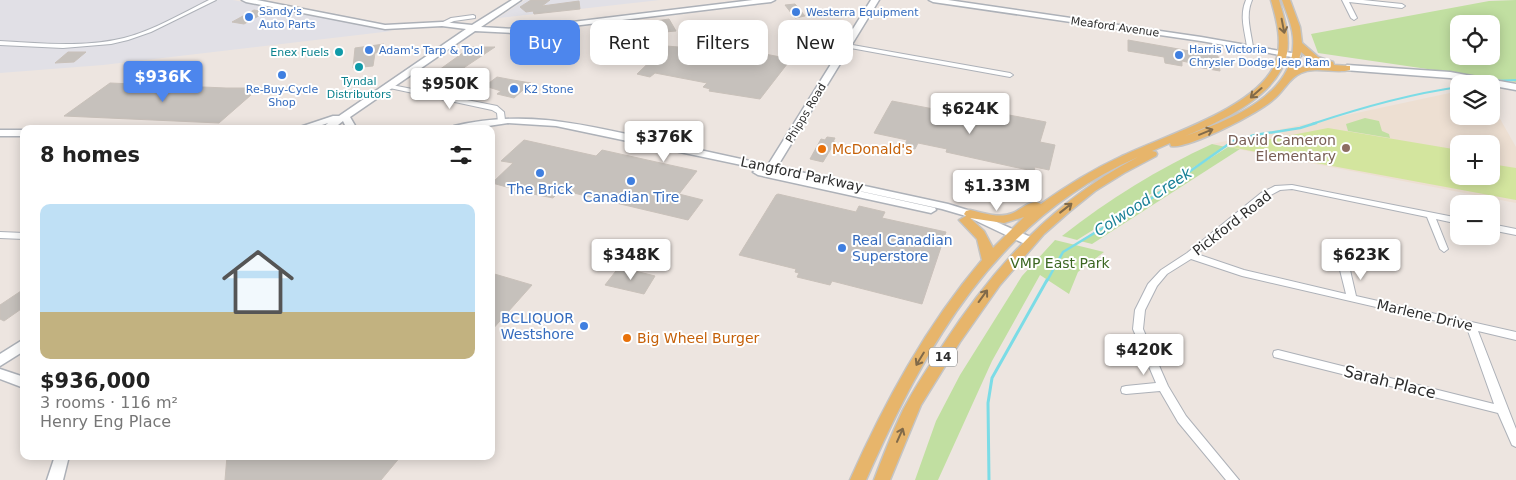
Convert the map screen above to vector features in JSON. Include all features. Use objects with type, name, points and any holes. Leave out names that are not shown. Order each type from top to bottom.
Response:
[{"type":"main road","name":"14","points":[[858,480],[881,427],[930,342],[988,262],[1011,236],[1036,214],[1102,170],[1168,138],[1226,113],[1248,100],[1274,75],[1284,53],[1285,43],[1283,24],[1275,0]]},
{"type":"main road","name":"14","points":[[882,480],[912,409],[936,367],[983,296],[1027,243],[1070,204],[1113,175],[1140,160],[1251,112],[1267,100],[1289,76],[1297,56],[1298,44],[1297,32],[1286,0]]},
{"type":"main road","points":[[1298,44],[1315,59],[1347,68]]},
{"type":"main road","points":[[1289,76],[1306,67],[1347,68]]},
{"type":"main road","points":[[968,217],[1007,220],[1018,218],[1069,181],[1099,163],[1130,148],[1168,138]]},
{"type":"main road","points":[[968,217],[986,241],[988,262]]},
{"type":"street","points":[[0,44],[64,46],[106,43],[148,32],[214,0]]},
{"type":"street","points":[[246,0],[385,27],[442,24],[496,30],[538,29],[771,0]]},
{"type":"street","points":[[332,125],[517,0]]},
{"type":"street","name":"Phipps Road","points":[[853,36],[875,0]]},
{"type":"street","name":"Meaford Avenue","points":[[933,0],[1250,47],[1297,56]]},
{"type":"street","points":[[1249,0],[1246,6],[1246,13],[1250,47]]},
{"type":"street","points":[[1354,18],[1347,0],[1402,6]]},
{"type":"street","points":[[442,24],[453,19],[473,17]]},
{"type":"street","points":[[853,47],[1010,75]]},
{"type":"street","name":"Phipps Road","points":[[770,171],[835,65]]},
{"type":"street","points":[[1347,68],[1450,75],[1516,87]]},
{"type":"street","points":[[404,75],[403,84],[411,91]]},
{"type":"street","points":[[387,86],[494,108],[500,112],[501,120]]},
{"type":"street","points":[[313,125],[345,116]]},
{"type":"street","points":[[345,116],[350,125]]},
{"type":"street","name":"Langford Parkway","points":[[475,125],[501,120],[532,120],[570,126],[589,134],[921,200],[968,217],[1027,243]]},
{"type":"street","points":[[0,133],[20,133]]},
{"type":"street","name":"Pickford Road","points":[[1233,480],[1182,419],[1163,387],[1138,329],[1140,310],[1153,284],[1164,272],[1190,255],[1264,195],[1278,188],[1292,187],[1450,219]]},
{"type":"street","points":[[1430,215],[1444,249]]},
{"type":"street","points":[[1500,229],[1516,232]]},
{"type":"street","points":[[0,234],[20,236]]},
{"type":"street","name":"Marlene Drive","points":[[1190,255],[1242,273],[1516,336]]},
{"type":"street","points":[[1345,270],[1352,298]]},
{"type":"street","points":[[1471,326],[1516,442]]},
{"type":"street","points":[[0,360],[20,347]]},
{"type":"street","name":"Sarah Place","points":[[1278,354],[1502,410]]},
{"type":"street","points":[[0,374],[20,382]]},
{"type":"street","points":[[1126,390],[1163,387]]},
{"type":"street","points":[[54,480],[61,460]]},
{"type":"shaded area","points":[[0,0],[233,0],[392,31],[103,65],[0,73]]},
{"type":"shaded area","points":[[525,0],[660,0],[498,18]]},
{"type":"shaded area","name":"David Cameron Elementary","points":[[1450,93],[1450,125],[1500,125],[1500,119],[1516,147],[1516,203],[1500,200],[1500,195],[1475,195],[1212,144]]},
{"type":"green space","points":[[1516,0],[1516,82],[1500,80],[1500,75],[1468,75],[1318,53],[1311,34],[1489,1]]},
{"type":"green space","points":[[1365,118],[1379,121],[1382,131],[1389,134],[1390,138],[1348,131],[1346,124]]},
{"type":"green space","points":[[1328,128],[1450,148],[1450,185],[1500,185],[1500,165],[1516,168],[1516,200],[1500,197],[1500,195],[1489,195],[1230,147]]},
{"type":"green space","name":"VMP East Park","points":[[1212,144],[1226,147],[1077,240],[1062,236],[1134,186]]},
{"type":"green space","name":"VMP East Park","points":[[1228,147],[1240,149],[1092,244],[1080,241]]},
{"type":"green space","name":"VMP East Park","points":[[1055,240],[1104,252],[1078,272],[1069,294],[1040,275],[992,361],[938,480],[915,480],[936,421],[960,375],[1022,276]]},
{"type":"building","points":[[531,0],[550,0],[542,6],[579,1],[580,9],[534,14],[533,11],[526,12],[520,7]]},
{"type":"building","name":"Westerra Equipment","points":[[795,4],[805,16],[795,18],[785,5]]},
{"type":"building","name":"Sandy's Auto Parts","points":[[254,10],[266,12],[244,24],[232,22]]},
{"type":"building","points":[[669,19],[676,31],[668,32],[668,20],[662,20]]},
{"type":"building","name":"Harris Victoria Chrysler Dodge Jeep Ram","points":[[1128,40],[1218,56],[1220,71],[1197,67],[1196,64],[1182,61],[1182,66],[1165,63],[1164,57],[1128,51]]},
{"type":"building","points":[[384,44],[382,52],[375,53],[373,66],[353,68],[355,48]]},
{"type":"building","points":[[668,46],[678,47],[678,65],[768,65],[768,55],[778,57],[778,65],[786,65],[760,99],[709,91],[710,89],[703,87],[707,83],[655,73],[650,77],[637,74],[646,65],[668,65]]},
{"type":"building","points":[[471,47],[495,47],[450,77],[445,78],[432,75]]},
{"type":"building","points":[[68,52],[86,52],[74,62],[55,63]]},
{"type":"building","points":[[497,77],[531,83],[514,98],[497,94],[501,91],[485,86]]},
{"type":"building","points":[[110,83],[259,88],[219,123],[64,116]]},
{"type":"building","points":[[892,101],[1006,123],[1009,115],[1046,122],[1040,142],[1055,145],[1049,170],[1035,167],[1034,171],[1014,167],[946,152],[947,149],[918,143],[915,149],[904,146],[907,140],[874,133]]},
{"type":"building","name":"McDonald's","points":[[827,137],[835,138],[833,142],[835,142],[823,162],[810,159],[821,139],[825,140]]},
{"type":"building","name":"Canadian Tire","points":[[524,140],[596,156],[602,150],[697,171],[679,194],[703,200],[688,220],[561,190],[553,198],[513,190],[495,184],[495,180],[513,163],[501,161]]},
{"type":"building","name":"Real Canadian Superstore","points":[[778,194],[856,212],[859,206],[885,212],[882,218],[946,232],[922,304],[832,281],[830,285],[797,277],[799,273],[795,272],[796,269],[739,255]]},
{"type":"building","points":[[619,267],[655,276],[644,294],[605,285]]},
{"type":"building","points":[[495,274],[532,285],[495,327]]},
{"type":"building","points":[[20,292],[20,310],[4,321],[0,319],[0,305]]},
{"type":"building","points":[[227,460],[398,460],[381,480],[225,480]]},
{"type":"waterway","name":"Colwood Creek","points":[[1500,81],[1516,80]]},
{"type":"waterway","name":"Colwood Creek","points":[[1312,124],[1385,102],[1450,88]]},
{"type":"waterway","name":"Colwood Creek","points":[[1047,281],[1063,252],[1149,200],[1233,141],[1316,123]]},
{"type":"waterway","name":"Colwood Creek","points":[[989,480],[988,403],[992,378],[1047,280]]},
{"type":"place","name":"Westerra Equipment","points":[[796,12]]},
{"type":"place","name":"Sandy's Auto Parts","points":[[249,17]]},
{"type":"place","name":"Adam's Tarp & Tool","points":[[369,50]]},
{"type":"place","name":"Enex Fuels","points":[[339,52]]},
{"type":"place","name":"Harris Victoria Chrysler Dodge Jeep Ram","points":[[1179,55]]},
{"type":"place","name":"Tyndal Distributors","points":[[359,67]]},
{"type":"place","name":"Re-Buy-Cycle Shop","points":[[282,75]]},
{"type":"place","name":"K2 Stone","points":[[514,89]]},
{"type":"place","name":"David Cameron Elementary","points":[[1346,148]]},
{"type":"place","name":"McDonald's","points":[[822,149]]},
{"type":"place","name":"The Brick","points":[[540,173]]},
{"type":"place","name":"Canadian Tire","points":[[631,181]]},
{"type":"place","name":"Real Canadian Superstore","points":[[842,248]]},
{"type":"place","name":"BCLIQUOR Westshore","points":[[584,326]]},
{"type":"place","name":"Big Wheel Burger","points":[[627,338]]}]
